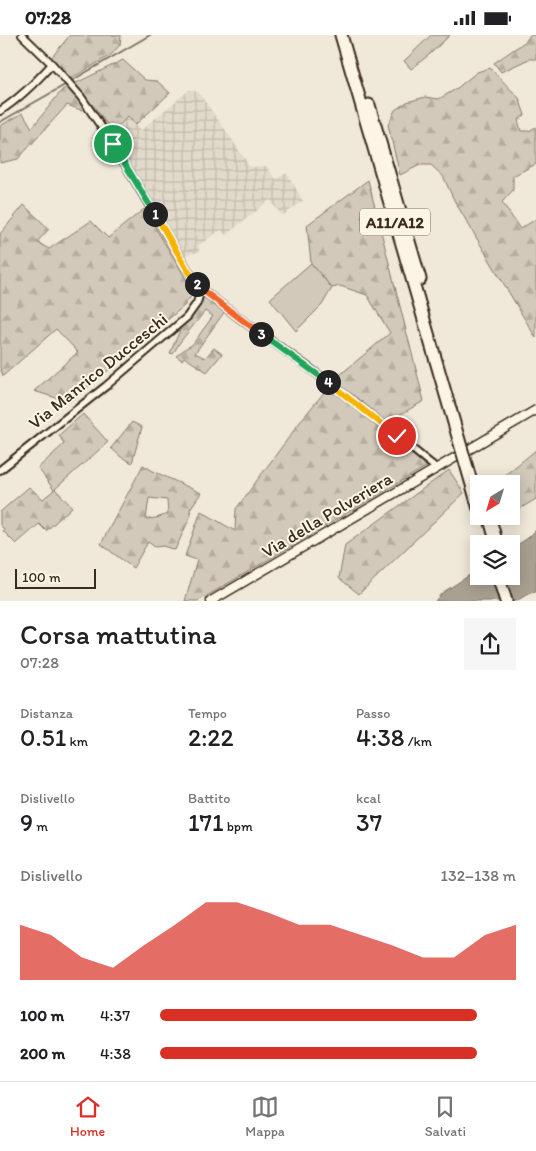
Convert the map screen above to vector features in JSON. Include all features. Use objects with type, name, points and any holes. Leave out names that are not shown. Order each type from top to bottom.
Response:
[{"type":"highway","name":"A11/A12","points":[[340,35],[453,407],[476,475]]},
{"type":"highway","name":"A11/A12","points":[[348,35],[453,407],[470,475]]},
{"type":"highway","points":[[501,585],[506,601]]},
{"type":"highway","points":[[509,585],[514,601]]},
{"type":"street","points":[[22,35],[52,64],[81,97],[113,144],[187,269],[201,289],[358,405],[436,468]]},
{"type":"street","points":[[0,111],[16,101],[52,64]]},
{"type":"street","name":"Via Manrico Ducceschi","points":[[1,467],[106,386],[187,317],[197,303],[201,289]]},
{"type":"street","name":"Via della Polveriera","points":[[211,601],[536,410]]},
{"type":"shaded area","points":[[189,90],[198,92],[250,167],[266,166],[276,179],[287,173],[303,201],[282,216],[270,200],[226,235],[221,230],[199,245],[199,252],[182,256],[111,134],[128,116],[140,131]]},
{"type":"shaded area","points":[[536,530],[536,592],[530,593],[516,601],[435,601],[442,593],[470,575],[470,585],[520,585],[520,543]]},
{"type":"green space","points":[[70,35],[121,35],[120,45],[111,55],[70,79],[51,58]]},
{"type":"green space","points":[[431,35],[450,35],[411,69],[404,61]]},
{"type":"green space","points":[[530,35],[536,35],[536,59],[529,59],[501,72],[494,63],[526,41]]},
{"type":"green space","points":[[123,60],[145,80],[157,81],[170,93],[135,125],[128,116],[115,130],[109,127],[92,104],[81,110],[67,105],[18,159],[0,163],[0,126],[23,113],[32,128],[62,90]]},
{"type":"green space","points":[[490,68],[519,98],[525,115],[518,120],[521,131],[529,131],[536,127],[536,164],[513,176],[513,190],[502,202],[520,229],[536,219],[536,338],[454,200],[443,176],[431,165],[420,165],[400,175],[388,125],[395,110],[407,102],[425,97],[439,99],[456,89],[477,72]]},
{"type":"green space","points":[[368,180],[424,401],[385,423],[434,462],[198,601],[185,601],[197,560],[185,556],[201,511],[235,531],[236,509],[303,418],[335,379],[390,333],[367,295],[340,286],[332,288],[311,263],[307,225]]},
{"type":"green space","points":[[24,205],[49,229],[37,242],[49,249],[91,221],[108,238],[144,209],[194,292],[185,305],[69,402],[34,391],[78,352],[56,329],[3,376],[0,368],[0,234]]},
{"type":"green space","points":[[311,263],[332,288],[322,305],[296,331],[270,299]]},
{"type":"green space","points":[[204,296],[225,311],[195,353],[205,358],[214,348],[222,354],[207,372],[184,357],[182,360],[176,356],[192,345],[213,316],[205,311],[180,342],[173,354],[170,353],[181,328]]},
{"type":"green space","points":[[83,414],[108,442],[55,489],[72,507],[46,531],[39,524],[16,544],[3,531],[4,529],[0,525],[0,512],[29,487],[43,499],[54,490],[38,468],[64,444],[59,435]]},
{"type":"green space","points":[[132,422],[142,427],[132,463],[121,457],[111,448]]},
{"type":"green space","points":[[536,450],[536,499],[520,509],[520,475],[505,475]]},
{"type":"green space","points":[[143,465],[201,493],[190,509],[191,515],[175,550],[163,546],[155,547],[148,542],[133,568],[101,544]],"holes":[[[149,498],[167,500],[168,514],[146,519]]]},
{"type":"green space","points":[[449,470],[464,493],[359,594],[339,578],[345,545]]},
{"type":"waterway","points":[[71,81],[150,35]]},
{"type":"waterway","points":[[0,122],[65,85]]},
{"type":"route","points":[[113,144],[187,269],[201,289],[308,367],[397,436]]}]
